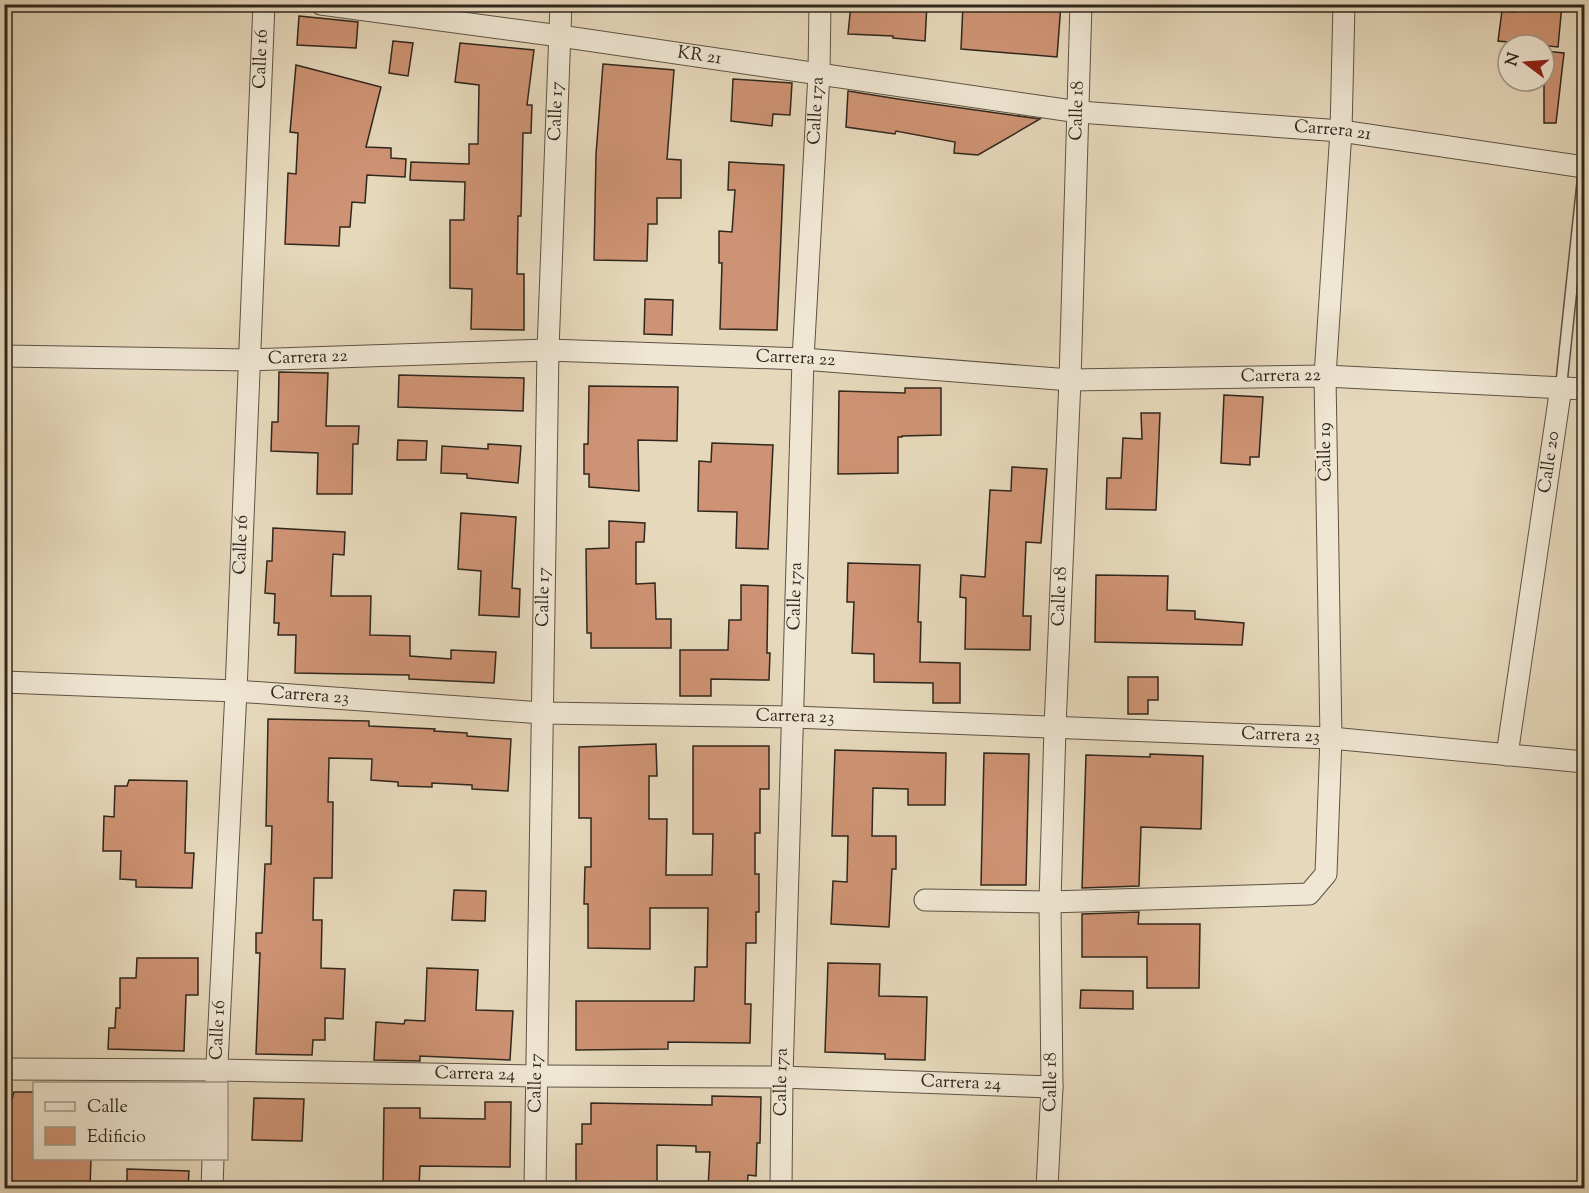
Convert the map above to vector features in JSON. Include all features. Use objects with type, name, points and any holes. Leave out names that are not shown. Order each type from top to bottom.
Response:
[{"type":"street","name":"Calle 16","points":[[216,1077],[236,691],[264,4]]},
{"type":"street","name":"KR 21","points":[[321,4],[560,36],[1079,112]]},
{"type":"street","name":"Calle 17","points":[[535,1188],[548,351],[561,4]]},
{"type":"street","name":"Calle 17a","points":[[781,1188],[782,1077],[803,359],[819,74],[820,4]]},
{"type":"street","name":"Calle 18","points":[[1047,1188],[1052,1087],[1050,902],[1055,727],[1070,380],[1081,4]]},
{"type":"street","name":"Calle 19","points":[[1050,902],[1309,894],[1326,874],[1331,738],[1325,376],[1341,131],[1344,4]]},
{"type":"street","name":"Carrera 21","points":[[1079,112],[1341,131],[1584,168]]},
{"type":"street","name":"Carrera 22","points":[[4,356],[250,360],[548,351],[803,359],[1070,380],[1325,376],[1584,389]]},
{"type":"street","name":"Calle 20","points":[[1507,755],[1561,387]]},
{"type":"street","name":"Carrera 23","points":[[4,682],[236,691],[543,713],[793,717],[1331,738],[1584,762]]},
{"type":"street","points":[[924,900],[1050,902]]},
{"type":"street","name":"Carrera 24","points":[[4,1069],[216,1077],[782,1077],[1052,1087]]},
{"type":"street","points":[[212,1188],[213,1160]]},
{"type":"lane","name":"Calle 20","points":[[1561,387],[1584,168]]},
{"type":"building","points":[[851,4],[927,4],[925,41],[893,38],[893,36],[848,34]]},
{"type":"building","points":[[963,4],[1061,4],[1057,57],[961,49]]},
{"type":"building","points":[[1521,4],[1562,4],[1558,47],[1556,47],[1556,33],[1499,33],[1502,11],[1515,12],[1515,9],[1520,9]]},
{"type":"building","points":[[299,16],[358,22],[356,48],[297,45]]},
{"type":"building","points":[[393,41],[413,43],[408,76],[389,73]]},
{"type":"building","points":[[460,43],[534,50],[527,105],[532,105],[531,133],[523,133],[521,216],[518,216],[517,274],[524,274],[524,330],[471,329],[472,289],[450,288],[450,220],[464,220],[465,182],[410,180],[411,162],[469,164],[469,144],[478,144],[479,85],[455,82]]},
{"type":"building","points":[[1556,52],[1564,53],[1556,123],[1544,123],[1544,93],[1556,93]]},
{"type":"building","points":[[603,64],[674,70],[667,159],[681,160],[681,198],[657,198],[657,224],[648,224],[647,261],[594,260],[596,154]]},
{"type":"building","points":[[296,65],[381,87],[366,147],[391,148],[391,158],[406,159],[405,177],[367,175],[365,203],[352,202],[350,227],[340,227],[339,246],[285,244],[288,173],[296,174],[298,133],[290,132]]},
{"type":"building","points":[[733,79],[792,83],[790,115],[773,114],[772,126],[731,121]]},
{"type":"building","points":[[848,91],[1040,119],[978,155],[954,153],[955,142],[896,131],[895,134],[846,127]]},
{"type":"building","points":[[729,162],[784,165],[777,330],[720,329],[722,263],[719,263],[719,231],[732,232],[735,190],[728,190]]},
{"type":"building","points":[[645,299],[673,300],[672,335],[644,334]]},
{"type":"building","points":[[279,372],[328,373],[326,426],[359,426],[358,444],[353,444],[352,494],[317,494],[318,453],[271,451],[272,422],[278,422]]},
{"type":"building","points":[[399,375],[524,378],[523,411],[398,407]]},
{"type":"building","points":[[589,386],[678,387],[677,441],[638,440],[639,491],[589,487],[589,474],[584,474],[584,444],[588,444]]},
{"type":"building","points":[[905,388],[941,388],[941,435],[898,437],[898,473],[838,474],[839,391],[905,393]]},
{"type":"building","points":[[1224,395],[1263,397],[1259,457],[1250,457],[1250,465],[1221,463]]},
{"type":"building","points":[[1141,413],[1160,413],[1156,510],[1106,509],[1107,478],[1121,478],[1123,438],[1142,439]]},
{"type":"building","points":[[398,440],[427,441],[426,460],[397,460]]},
{"type":"building","points":[[712,443],[773,445],[768,549],[736,548],[737,512],[698,511],[699,461],[711,462]]},
{"type":"building","points":[[488,444],[521,446],[518,483],[467,478],[467,474],[441,473],[442,446],[488,449]]},
{"type":"building","points":[[1012,467],[1047,469],[1041,543],[1026,542],[1023,616],[1031,616],[1030,650],[965,649],[966,598],[960,597],[961,575],[985,577],[990,490],[1011,491]]},
{"type":"building","points":[[461,513],[516,517],[512,588],[520,589],[519,617],[479,615],[481,571],[458,569]]},
{"type":"building","points":[[609,521],[645,523],[644,542],[636,542],[636,584],[655,583],[656,619],[671,619],[671,648],[591,648],[591,633],[587,633],[586,549],[609,548]]},
{"type":"building","points":[[273,528],[345,532],[344,555],[333,554],[331,596],[371,596],[370,635],[410,636],[410,656],[451,659],[451,650],[496,652],[494,683],[409,679],[409,675],[295,673],[296,635],[278,635],[279,623],[274,623],[275,594],[265,593],[267,561],[272,561]]},
{"type":"building","points":[[848,563],[920,565],[918,622],[921,622],[920,662],[960,663],[960,703],[933,703],[933,683],[874,682],[874,654],[852,653],[854,602],[847,602]]},
{"type":"building","points":[[1096,575],[1168,576],[1167,610],[1195,611],[1195,619],[1244,623],[1242,645],[1095,642]]},
{"type":"building","points":[[741,585],[768,586],[769,680],[711,679],[711,696],[680,696],[680,650],[728,650],[729,620],[741,620]]},
{"type":"building","points":[[1128,677],[1158,677],[1158,700],[1148,700],[1148,714],[1128,714]]},
{"type":"building","points":[[268,719],[369,721],[369,726],[435,729],[434,731],[467,733],[467,736],[511,739],[508,791],[472,789],[472,785],[432,783],[432,787],[398,786],[398,782],[371,780],[372,759],[329,758],[328,802],[333,802],[332,878],[314,878],[313,920],[322,920],[321,968],[345,969],[343,1019],[325,1018],[325,1040],[313,1040],[312,1055],[256,1054],[260,953],[256,953],[256,933],[262,933],[265,864],[271,864],[272,826],[266,826]]},
{"type":"building","points":[[656,744],[657,776],[649,776],[649,819],[667,819],[666,875],[712,875],[713,834],[693,834],[693,746],[769,746],[769,789],[760,789],[760,833],[755,833],[755,874],[759,874],[756,943],[746,943],[745,1004],[751,1004],[750,1043],[668,1042],[668,1049],[576,1050],[576,1001],[694,1001],[695,967],[707,967],[708,908],[650,908],[650,949],[588,948],[588,904],[584,904],[585,867],[591,867],[591,818],[579,818],[579,747]]},
{"type":"building","points":[[835,750],[946,753],[945,805],[908,805],[908,789],[873,788],[872,836],[896,836],[896,869],[892,869],[889,927],[831,924],[833,881],[847,882],[848,836],[832,836]]},
{"type":"building","points":[[984,753],[1029,754],[1026,885],[981,885]]},
{"type":"building","points":[[1150,754],[1203,756],[1201,829],[1141,827],[1139,886],[1082,888],[1086,755],[1150,757]]},
{"type":"building","points":[[129,780],[187,781],[185,853],[194,853],[192,888],[136,887],[136,880],[120,879],[121,851],[103,851],[104,816],[114,817],[115,786],[127,786]]},
{"type":"building","points":[[454,890],[486,891],[485,921],[452,920]]},
{"type":"building","points":[[1139,912],[1138,924],[1200,924],[1199,988],[1147,988],[1147,957],[1082,957],[1082,914]]},
{"type":"building","points":[[137,958],[198,958],[198,995],[186,995],[184,1051],[108,1049],[109,1028],[115,1028],[116,1008],[120,1008],[120,978],[136,978]]},
{"type":"building","points":[[828,963],[880,964],[879,996],[927,997],[925,1060],[885,1059],[885,1054],[825,1052]]},
{"type":"building","points":[[427,968],[478,970],[476,1010],[513,1011],[510,1060],[420,1056],[420,1061],[374,1060],[376,1022],[404,1024],[405,1020],[425,1021]]},
{"type":"building","points":[[1081,990],[1133,991],[1133,1009],[1080,1008]]},
{"type":"building","points":[[14,1092],[33,1092],[33,1160],[91,1160],[90,1188],[4,1188],[4,1099],[12,1099]]},
{"type":"building","points":[[712,1096],[761,1097],[760,1143],[757,1143],[756,1176],[748,1175],[747,1188],[708,1188],[710,1152],[696,1152],[696,1146],[657,1145],[657,1186],[576,1188],[576,1144],[582,1144],[582,1124],[591,1124],[591,1103],[712,1105]]},
{"type":"building","points":[[254,1098],[304,1099],[302,1141],[252,1140]]},
{"type":"building","points":[[485,1102],[511,1102],[510,1167],[420,1166],[419,1188],[383,1188],[384,1108],[420,1108],[420,1118],[485,1119]]},
{"type":"building","points":[[127,1169],[189,1171],[188,1188],[127,1188]]}]
